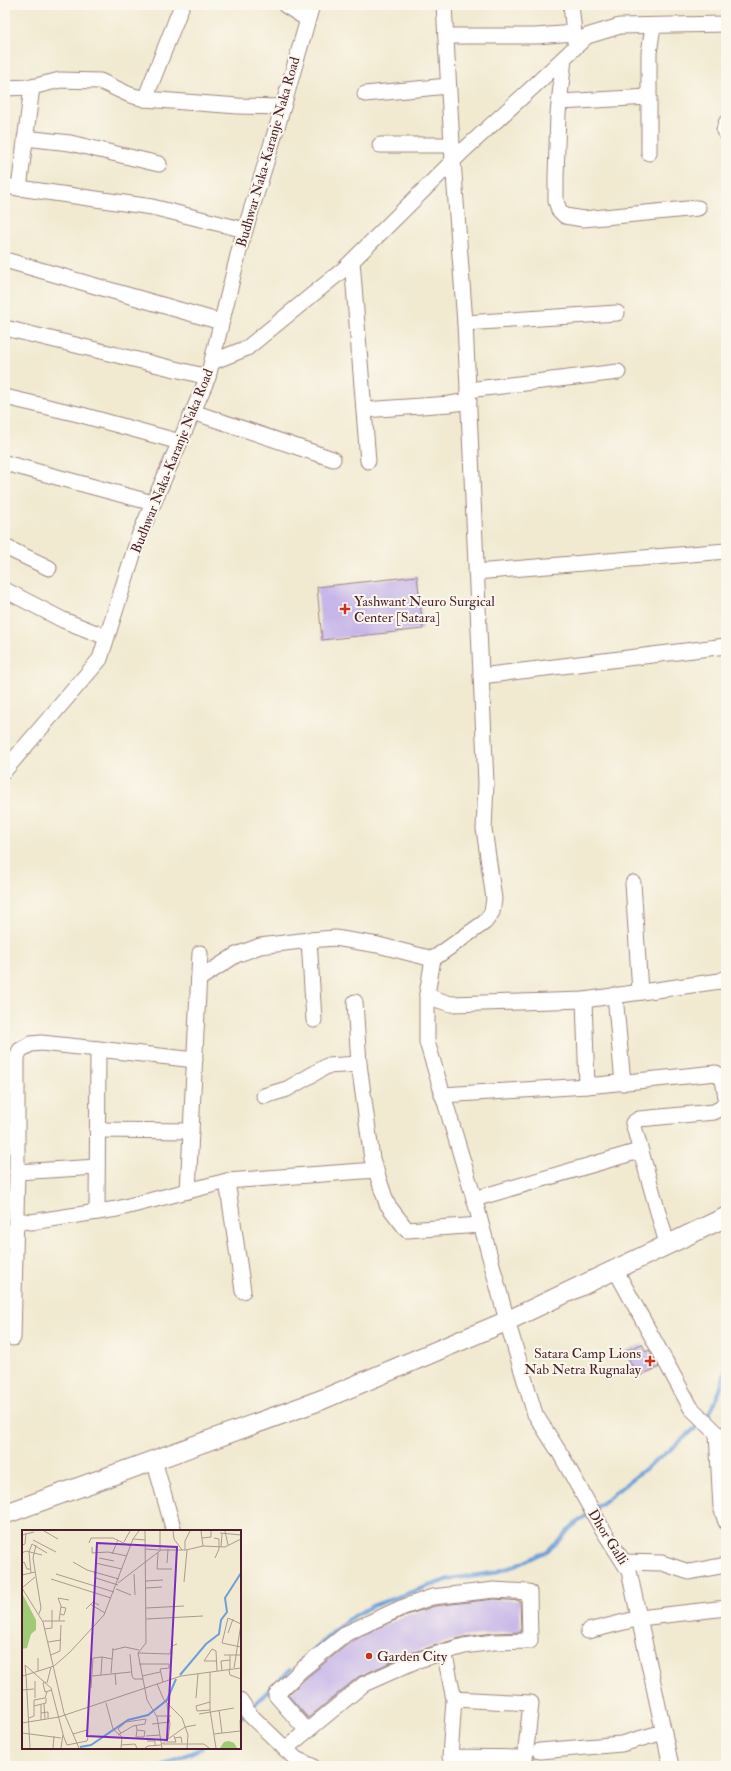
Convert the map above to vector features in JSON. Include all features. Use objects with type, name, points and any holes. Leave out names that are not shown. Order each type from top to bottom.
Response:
[{"type":"main road","points":[[5,1514],[321,1400],[507,1321],[726,1217]]},
{"type":"street","points":[[145,99],[182,5]]},
{"type":"street","points":[[285,5],[309,12]]},
{"type":"street","points":[[199,978],[236,955],[260,946],[309,940],[335,938],[378,945],[433,959],[485,922],[492,912],[494,899],[484,829],[486,783],[465,323],[448,86],[444,5]]},
{"type":"street","points":[[212,362],[247,348],[352,261],[453,161],[564,58],[575,40],[571,5]]},
{"type":"street","name":"Budhwar Naka-Karanje Naka Road","points":[[5,770],[100,659],[139,536],[208,377],[245,230],[283,106],[309,12]]},
{"type":"street","points":[[446,36],[536,36],[575,40],[620,26],[726,24]]},
{"type":"street","points":[[649,153],[649,54],[653,26]]},
{"type":"street","points":[[564,58],[560,102],[556,201],[559,210],[564,216],[583,219],[698,208]]},
{"type":"street","points":[[5,88],[32,87],[60,80],[100,81],[130,95],[145,99],[238,106],[283,106]]},
{"type":"street","points":[[365,94],[448,86]]},
{"type":"street","points":[[32,87],[25,138],[12,187],[152,207],[245,230]]},
{"type":"street","points":[[560,102],[649,97]]},
{"type":"street","points":[[25,138],[70,143],[159,164]]},
{"type":"street","points":[[380,145],[452,145]]},
{"type":"street","points":[[5,260],[221,322]]},
{"type":"street","points":[[352,261],[368,461]]},
{"type":"street","points":[[465,323],[617,313]]},
{"type":"street","points":[[5,328],[208,377]]},
{"type":"street","points":[[364,410],[450,404],[468,395],[618,372]]},
{"type":"street","points":[[5,397],[78,414],[180,442]]},
{"type":"street","points":[[193,412],[333,459]]},
{"type":"street","points":[[5,463],[153,504]]},
{"type":"street","points":[[5,547],[49,568]]},
{"type":"street","points":[[476,572],[726,551]]},
{"type":"street","points":[[5,590],[63,620],[106,637]]},
{"type":"street","points":[[481,676],[726,646]]},
{"type":"street","points":[[632,884],[640,992]]},
{"type":"street","points":[[309,940],[314,1020]]},
{"type":"street","points":[[188,1191],[200,953]]},
{"type":"street","name":"Dhor Galli","points":[[433,959],[427,994],[427,1042],[474,1199],[507,1321],[535,1414],[561,1455],[600,1525],[629,1571],[671,1766]]},
{"type":"street","points":[[427,994],[435,999],[451,1004],[584,1000],[720,981],[726,978]]},
{"type":"street","points":[[615,996],[623,1083]]},
{"type":"street","points":[[584,1000],[587,1086]]},
{"type":"street","points":[[355,1002],[359,1064],[372,1159],[387,1204],[407,1230],[481,1225]]},
{"type":"street","points":[[13,1338],[17,1172],[17,1057],[20,1050],[31,1044],[41,1043],[195,1060]]},
{"type":"street","points":[[96,1212],[98,1049]]},
{"type":"street","points":[[264,1096],[287,1089],[327,1066],[359,1064]]},
{"type":"street","points":[[442,1095],[587,1086],[716,1073],[723,1080],[726,1098],[723,1107],[714,1112],[639,1119],[634,1121],[632,1125],[667,1244]]},
{"type":"street","points":[[97,1130],[191,1131]]},
{"type":"street","points":[[474,1199],[639,1151]]},
{"type":"street","points":[[17,1172],[97,1167]]},
{"type":"street","points":[[16,1220],[31,1222],[117,1209],[226,1181],[376,1170]]},
{"type":"street","points":[[226,1181],[243,1291]]},
{"type":"street","points":[[615,1269],[691,1408],[722,1438],[721,1507],[726,1522]]},
{"type":"street","points":[[154,1460],[174,1530]]},
{"type":"street","points":[[624,1562],[662,1563],[689,1572],[726,1565]]},
{"type":"street","points":[[285,1749],[364,1684],[418,1660],[444,1651],[494,1642],[530,1641],[529,1592],[494,1590],[432,1597],[401,1608],[347,1632],[300,1671],[276,1695],[307,1730]]},
{"type":"street","points":[[588,1631],[640,1618],[726,1608]]},
{"type":"street","points":[[444,1651],[454,1699],[450,1757],[525,1758],[531,1703],[454,1699]]},
{"type":"street","points":[[241,1702],[250,1715],[296,1759],[312,1766]]},
{"type":"street","points":[[540,1751],[621,1744],[664,1732]]},
{"type":"building","points":[[417,576],[423,629],[322,640],[317,587]]},
{"type":"building","points":[[642,1344],[646,1352],[649,1350],[659,1367],[637,1377],[625,1351]]},
{"type":"building","name":"Garden City","points":[[494,1599],[520,1601],[521,1632],[493,1633],[463,1637],[414,1652],[358,1677],[308,1718],[288,1695],[306,1678],[348,1644],[365,1634],[404,1616],[435,1606]]},
{"type":"waterway","points":[[706,1418],[716,1400],[726,1369]]},
{"type":"waterway","points":[[594,1509],[676,1445],[701,1423]]},
{"type":"waterway","points":[[300,1662],[347,1620],[372,1606],[449,1579],[492,1573],[518,1565],[547,1551],[562,1538],[569,1529],[589,1513]]},
{"type":"waterway","points":[[241,1717],[290,1670]]},
{"type":"waterway","points":[[161,1766],[200,1749]]},
{"type":"place","name":"Yashwant Neuro Surgical Center [Satara]","points":[[345,609]]},
{"type":"place","name":"Satara Camp Lions Nab Netra Rugnalay","points":[[650,1361]]},
{"type":"place","name":"Garden City","points":[[369,1656]]}]
